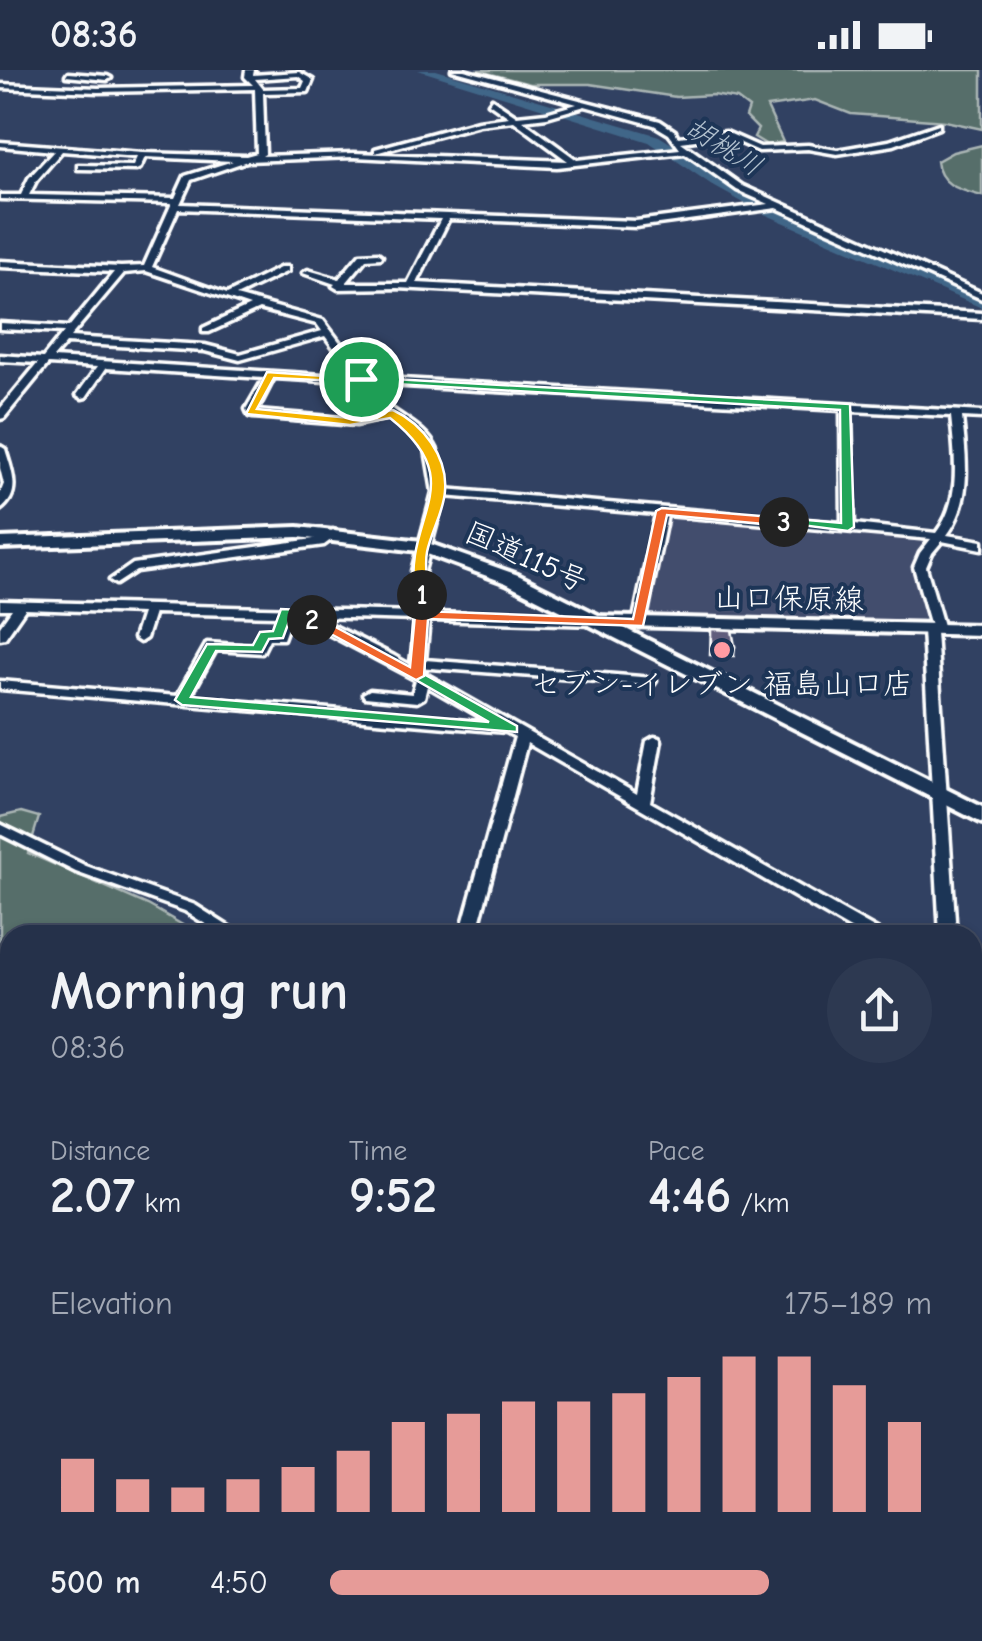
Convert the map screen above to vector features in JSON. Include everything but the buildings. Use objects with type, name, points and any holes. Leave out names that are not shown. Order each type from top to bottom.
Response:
[{"type":"highway","name":"国道115号","points":[[0,543],[266,532],[333,534],[422,546],[496,571],[982,816]]},
{"type":"main road","name":"山口保原線","points":[[594,621],[982,630]]},
{"type":"street","points":[[98,90],[118,70]]},
{"type":"street","points":[[456,70],[588,102],[660,125],[726,180],[774,206],[936,272],[982,296]]},
{"type":"street","points":[[147,268],[190,177],[251,159],[262,152],[259,89],[250,74]]},
{"type":"street","points":[[0,86],[305,90],[309,80],[299,74],[250,74]]},
{"type":"street","points":[[68,75],[107,78]]},
{"type":"street","points":[[492,101],[575,164]]},
{"type":"street","points":[[354,155],[414,143],[467,125],[547,115],[588,102]]},
{"type":"street","points":[[633,116],[654,112]]},
{"type":"street","points":[[674,140],[726,134],[759,149],[808,146],[837,152],[891,144],[936,126]]},
{"type":"street","points":[[0,144],[251,159],[354,155],[575,164],[686,150]]},
{"type":"street","points":[[22,199],[32,180],[61,148]]},
{"type":"street","points":[[81,167],[136,168],[142,155]]},
{"type":"street","points":[[83,200],[97,168]]},
{"type":"street","points":[[0,197],[636,224],[774,206]]},
{"type":"street","points":[[412,286],[447,215]]},
{"type":"street","points":[[378,256],[363,256],[338,286],[412,286],[982,316]]},
{"type":"street","points":[[0,264],[147,268],[227,297],[320,322],[369,395],[410,426],[431,449],[439,492],[418,571],[424,605],[417,698],[370,694]]},
{"type":"street","points":[[227,297],[284,269]]},
{"type":"street","points":[[0,416],[122,270]]},
{"type":"street","points":[[308,273],[341,283]]},
{"type":"street","points":[[206,330],[257,306]]},
{"type":"street","points":[[0,326],[74,330]]},
{"type":"street","points":[[64,340],[205,348],[240,357],[329,332]]},
{"type":"street","points":[[0,358],[982,415]]},
{"type":"street","points":[[82,395],[104,364]]},
{"type":"street","points":[[271,374],[251,410],[253,414],[356,422],[393,414]]},
{"type":"street","points":[[846,407],[848,527]]},
{"type":"street","points":[[947,925],[938,794],[934,629],[920,566],[933,541],[941,536],[960,497],[956,414]]},
{"type":"street","points":[[0,449],[5,484],[0,507]]},
{"type":"street","points":[[439,492],[941,536],[982,545]]},
{"type":"street","points":[[638,623],[662,511]]},
{"type":"street","points":[[116,580],[133,568],[324,541],[333,534]]},
{"type":"street","points":[[0,605],[149,609],[246,604],[292,612],[594,621]]},
{"type":"street","points":[[0,634],[20,607]]},
{"type":"street","points":[[140,638],[149,609]]},
{"type":"street","points":[[292,612],[419,673],[855,925]]},
{"type":"street","points":[[182,700],[212,646],[258,650],[264,635],[278,636],[292,612]]},
{"type":"street","points":[[419,673],[649,681]]},
{"type":"street","points":[[0,685],[516,732]]},
{"type":"street","points":[[470,925],[516,732]]},
{"type":"street","points":[[642,805],[654,741]]},
{"type":"street","points":[[0,828],[81,868],[190,908],[218,925]]},
{"type":"shaded area","points":[[666,516],[924,538],[926,542],[914,562],[927,617],[916,622],[647,617]]},
{"type":"green space","points":[[476,70],[982,70],[982,129],[945,121],[851,114],[815,100],[767,107],[783,142],[767,145],[754,137],[758,129],[746,117],[749,108],[737,99],[713,95],[676,97],[590,84],[530,84]]},
{"type":"green space","points":[[982,145],[982,196],[947,181],[937,161],[953,152]]},
{"type":"green space","points":[[21,812],[39,817],[28,853],[148,905],[183,925],[0,925],[0,817]]},
{"type":"waterway","name":"胡桃川","points":[[424,70],[654,139],[767,210],[942,282],[982,303]]},
{"type":"place","name":"セブン-イレブン 福島山口店","points":[[722,650]]},
{"type":"route","points":[[361,379],[271,374],[250,412],[350,422],[393,414],[431,449],[438,470],[439,492],[418,571],[424,605],[422,615],[416,676],[511,729],[182,700],[212,646],[258,650],[264,635],[278,636],[286,612],[298,612],[416,676],[418,662],[422,615],[638,623],[662,511],[848,527],[846,407],[361,379]]}]
